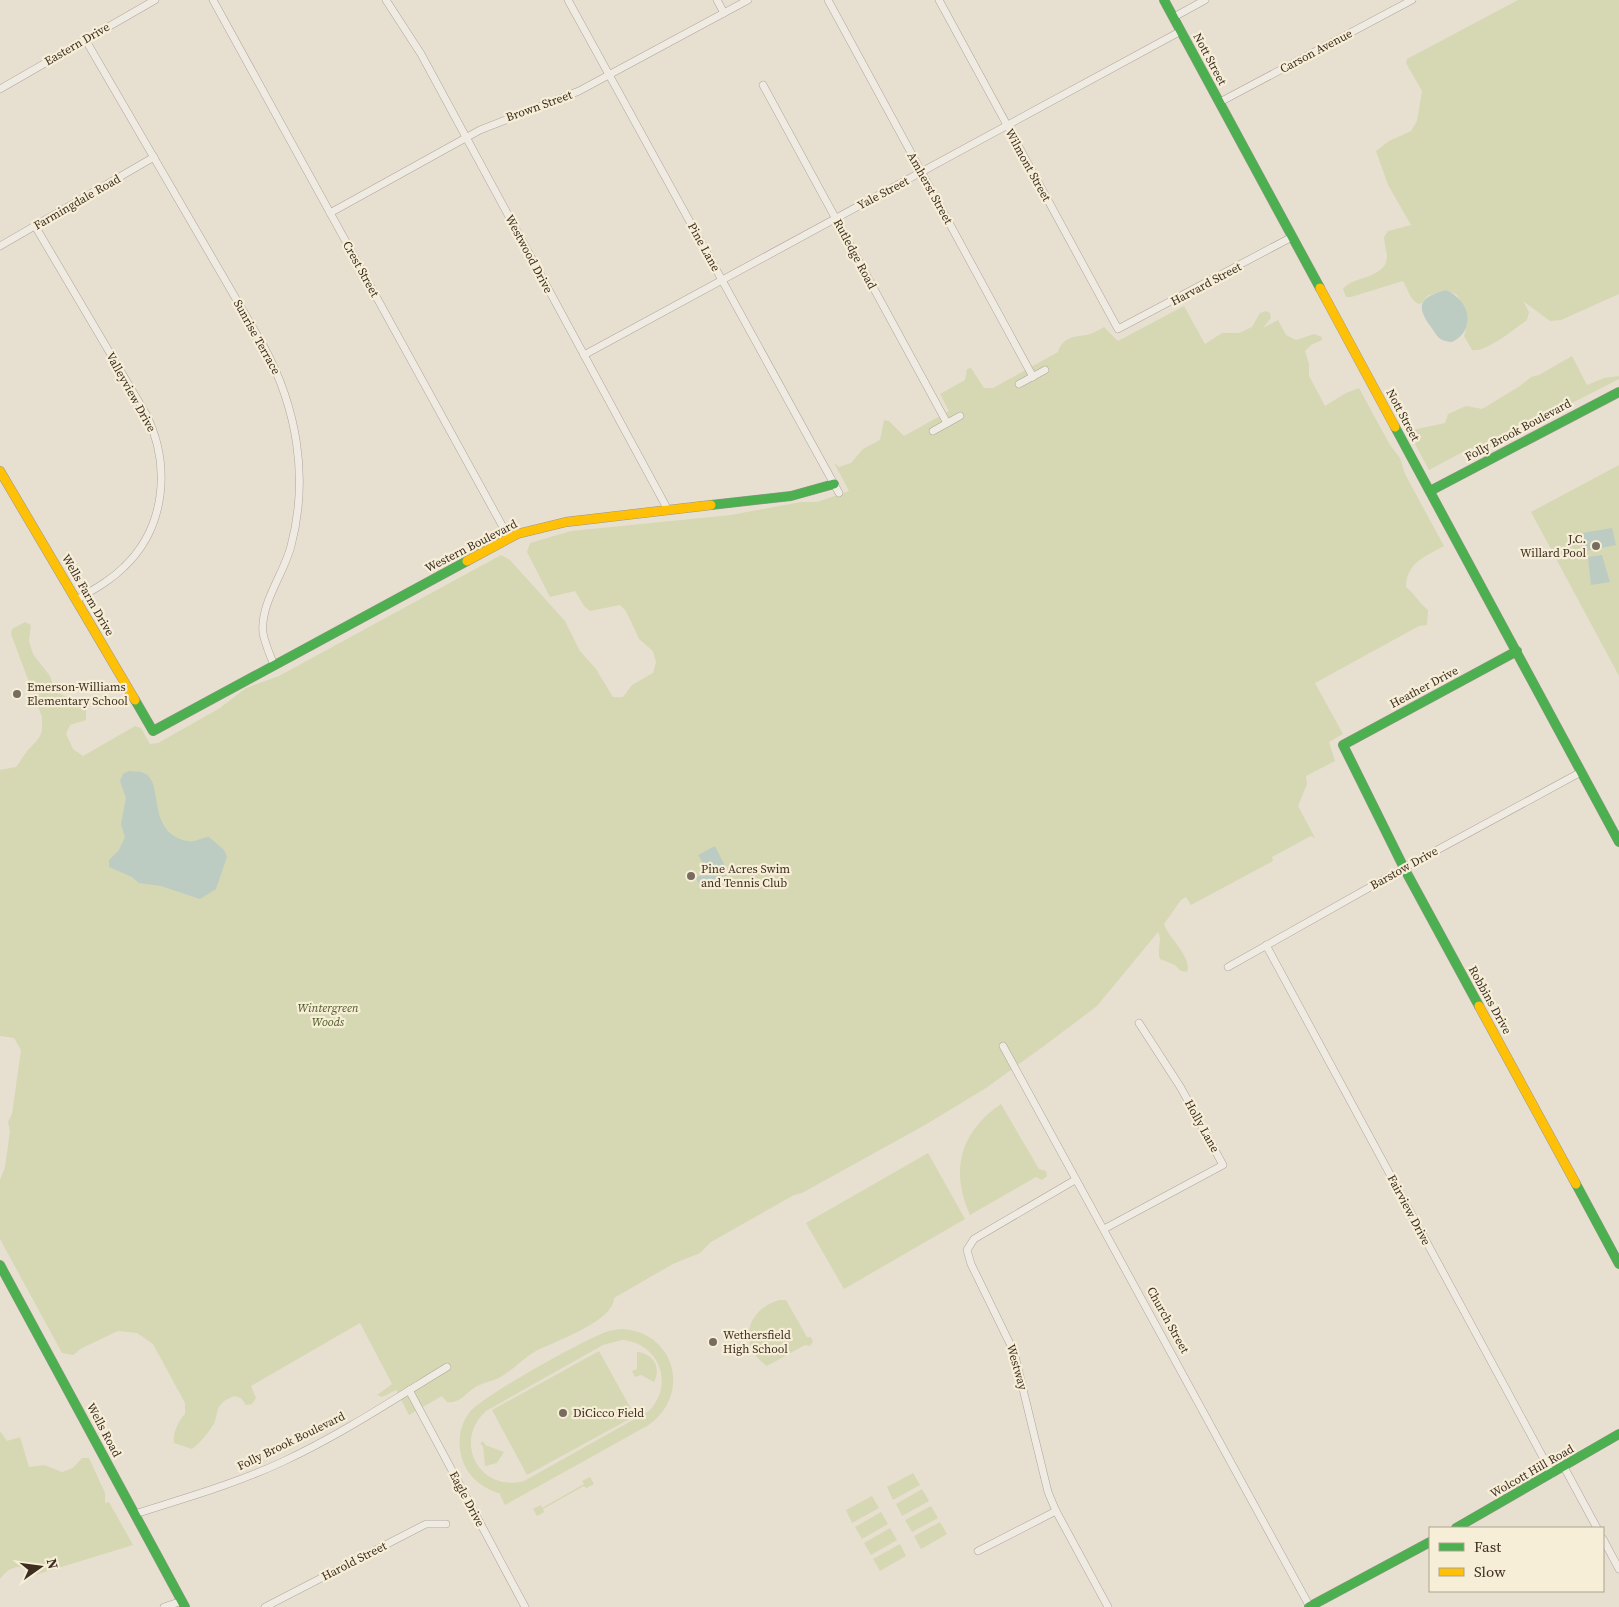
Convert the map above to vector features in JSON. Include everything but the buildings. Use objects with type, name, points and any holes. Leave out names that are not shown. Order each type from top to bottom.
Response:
[{"type":"street","name":"Eastern Drive","points":[[0,89],[155,0]]},
{"type":"street","name":"Crest Street","points":[[213,0],[509,538]]},
{"type":"street","name":"Westwood Drive","points":[[386,0],[414,41],[668,510]]},
{"type":"street","name":"Pine Lane","points":[[568,0],[839,493]]},
{"type":"street","points":[[717,0],[724,13]]},
{"type":"street","name":"Brown Street","points":[[330,213],[466,138],[500,121],[567,97],[748,0]]},
{"type":"street","name":"Amherst Street","points":[[828,0],[1032,377]]},
{"type":"street","name":"Wilmont Street","points":[[939,0],[1119,329]]},
{"type":"street","name":"Nott Street","points":[[1164,0],[1619,842]]},
{"type":"street","points":[[1174,17],[1205,0]]},
{"type":"street","name":"Carson Avenue","points":[[1220,102],[1412,0]]},
{"type":"street","name":"Yale Street","points":[[584,355],[1181,31]]},
{"type":"street","name":"Sunrise Terrace","points":[[85,39],[268,355],[285,392],[294,425],[300,473],[296,523],[289,554],[266,610],[263,626],[264,640],[274,666]]},
{"type":"street","name":"Rutledge Road","points":[[763,85],[947,423]]},
{"type":"street","name":"Farmingdale Road","points":[[0,246],[154,157]]},
{"type":"street","name":"Valleyview Drive","points":[[35,226],[146,414],[162,460],[162,485],[158,506],[141,547],[114,576],[76,600]]},
{"type":"street","name":"Harvard Street","points":[[1119,329],[1292,237]]},
{"type":"street","points":[[1019,384],[1045,370]]},
{"type":"street","name":"Folly Brook Boulevard","points":[[1430,491],[1619,392]]},
{"type":"street","points":[[933,431],[960,416]]},
{"type":"street","name":"Wells Farm Drive","points":[[0,471],[153,731]]},
{"type":"street","name":"Western Boulevard","points":[[153,731],[509,538],[557,524],[791,496],[834,484]]},
{"type":"street","name":"Heather Drive","points":[[1343,745],[1516,651]]},
{"type":"street","name":"Robbins Drive","points":[[1343,745],[1404,868],[1619,1264]]},
{"type":"street","name":"Barstow Drive","points":[[1228,967],[1404,868],[1581,772]]},
{"type":"street","name":"Fairview Drive","points":[[1266,945],[1552,1474]]},
{"type":"street","name":"Holly Lane","points":[[1104,1230],[1223,1165],[1181,1088],[1139,1023]]},
{"type":"street","name":"Church Street","points":[[1003,1046],[1310,1607]]},
{"type":"street","name":"Westway","points":[[1075,1180],[974,1239],[967,1250],[970,1264],[1014,1352],[1048,1492],[1056,1511],[1108,1607]]},
{"type":"street","name":"Wells Road","points":[[0,1265],[184,1604]]},
{"type":"street","name":"Folly Brook Boulevard","points":[[135,1514],[237,1481],[282,1462],[344,1431],[447,1367]]},
{"type":"street","name":"Eagle Drive","points":[[409,1390],[525,1607]]},
{"type":"street","name":"Wolcott Hill Road","points":[[1458,1527],[1619,1434]]},
{"type":"street","points":[[1564,1467],[1596,1527]]},
{"type":"street","points":[[978,1551],[1056,1511]]},
{"type":"street","name":"Harold Street","points":[[265,1607],[426,1524],[446,1524]]},
{"type":"street","points":[[1604,1541],[1619,1568]]},
{"type":"street","points":[[1310,1607],[1429,1543]]},
{"type":"street","points":[[164,1607],[184,1604]]},
{"type":"green space","points":[[1518,0],[1619,0],[1619,294],[1561,320],[1550,321],[1523,301],[1529,312],[1527,320],[1485,348],[1472,350],[1464,336],[1468,322],[1457,295],[1446,290],[1427,296],[1422,303],[1418,304],[1412,299],[1403,281],[1351,297],[1346,297],[1343,289],[1347,285],[1381,269],[1387,257],[1384,237],[1388,231],[1411,225],[1388,185],[1376,151],[1389,141],[1411,131],[1417,121],[1422,91],[1406,63],[1407,59]]},
{"type":"green space","name":"Wintergreen Woods","points":[[1184,306],[1205,344],[1222,333],[1239,333],[1252,327],[1260,313],[1266,311],[1270,313],[1271,318],[1263,328],[1278,320],[1286,335],[1296,340],[1314,334],[1322,337],[1322,340],[1311,345],[1305,351],[1309,364],[1309,376],[1325,406],[1346,393],[1359,388],[1390,445],[1400,458],[1405,474],[1444,546],[1418,561],[1409,572],[1407,579],[1406,587],[1428,610],[1427,625],[1419,626],[1315,683],[1343,734],[1329,742],[1335,761],[1306,776],[1307,784],[1298,806],[1315,838],[1311,836],[1272,857],[1273,861],[1191,905],[1186,897],[1181,900],[1164,924],[1186,960],[1187,972],[1181,971],[1175,965],[1160,959],[1160,938],[1158,932],[1097,1006],[986,1088],[925,1125],[711,1242],[700,1253],[673,1264],[614,1298],[611,1307],[594,1323],[536,1351],[504,1375],[477,1386],[455,1402],[447,1402],[442,1396],[409,1415],[396,1390],[382,1397],[377,1395],[392,1384],[360,1323],[251,1386],[256,1398],[252,1404],[246,1405],[241,1398],[234,1396],[224,1401],[218,1408],[211,1428],[192,1449],[174,1443],[176,1427],[185,1414],[185,1403],[153,1344],[137,1333],[118,1331],[82,1348],[73,1355],[62,1353],[0,1239],[0,1180],[5,1167],[10,1131],[8,1122],[12,1114],[21,1050],[14,1038],[0,1036],[0,770],[16,767],[40,736],[42,729],[42,717],[11,634],[12,629],[25,622],[31,625],[29,641],[33,654],[50,676],[55,692],[79,702],[86,708],[86,720],[70,725],[66,734],[73,749],[83,756],[135,726],[141,728],[150,744],[158,743],[220,708],[246,688],[279,676],[501,555],[510,560],[565,621],[580,651],[596,669],[613,697],[623,697],[632,685],[653,673],[656,662],[653,651],[639,639],[626,611],[620,605],[590,611],[584,606],[575,591],[550,597],[527,552],[530,543],[571,531],[731,515],[801,502],[817,502],[849,491],[834,463],[839,467],[851,463],[863,449],[880,440],[884,420],[889,421],[904,436],[949,411],[940,394],[965,380],[967,369],[971,368],[984,388],[993,388],[1058,352],[1063,343],[1073,337],[1091,334],[1104,327],[1118,341]]},
{"type":"green space","points":[[1572,356],[1587,385],[1604,378],[1619,376],[1619,379],[1513,433],[1490,448],[1482,450],[1470,448],[1429,470],[1408,431],[1445,423],[1448,414],[1466,406],[1482,409],[1520,386],[1531,377],[1539,375]]},
{"type":"green space","points":[[1619,465],[1619,676],[1531,512]]},
{"type":"green space","points":[[1001,1104],[1039,1169],[1046,1171],[1047,1176],[1042,1180],[1036,1177],[970,1215],[961,1183],[960,1167],[963,1153],[976,1127]]},
{"type":"green space","points":[[928,1153],[965,1219],[844,1289],[806,1223]]},
{"type":"green space","points":[[779,1300],[786,1300],[807,1337],[811,1337],[813,1342],[810,1346],[805,1345],[767,1366],[758,1358],[752,1348],[749,1339],[749,1329],[759,1312]]},
{"type":"green space","points":[[621,1329],[640,1332],[654,1341],[665,1352],[672,1367],[673,1382],[670,1398],[661,1413],[647,1426],[505,1505],[501,1494],[479,1483],[470,1475],[464,1464],[460,1451],[460,1438],[465,1419],[477,1405],[556,1357],[594,1337],[608,1331]],"holes":[[[622,1340],[635,1343],[654,1357],[662,1377],[661,1389],[657,1400],[649,1411],[524,1481],[508,1483],[495,1479],[484,1472],[476,1462],[471,1450],[471,1437],[476,1423],[486,1411],[603,1345]]]},
{"type":"green space","name":"DiCicco Field","points":[[599,1351],[635,1416],[527,1475],[492,1410]]},
{"type":"green space","points":[[637,1352],[652,1358],[657,1372],[654,1382],[641,1375],[635,1377],[632,1371],[637,1369]]},
{"type":"green space","points":[[0,1431],[7,1441],[20,1437],[29,1467],[44,1465],[62,1472],[73,1468],[82,1458],[89,1458],[105,1493],[105,1503],[109,1502],[133,1545],[32,1576],[28,1567],[16,1567],[6,1572],[0,1579]]},
{"type":"green space","points":[[483,1441],[485,1445],[504,1452],[497,1463],[485,1466],[483,1446],[480,1444]]},
{"type":"green space","points":[[913,1473],[920,1485],[893,1500],[887,1487]]},
{"type":"green space","points":[[590,1477],[594,1484],[586,1488],[584,1486],[543,1509],[544,1512],[537,1516],[533,1509],[541,1505],[542,1508],[584,1484],[582,1481]]},
{"type":"green space","points":[[922,1489],[929,1501],[902,1516],[896,1504]]},
{"type":"green space","points":[[872,1496],[879,1508],[852,1523],[846,1510]]},
{"type":"green space","points":[[931,1506],[938,1518],[912,1532],[905,1520]]},
{"type":"green space","points":[[881,1512],[888,1524],[862,1539],[855,1527]]},
{"type":"green space","points":[[940,1522],[947,1534],[921,1549],[914,1536]]},
{"type":"green space","points":[[890,1528],[897,1540],[871,1555],[864,1543]]},
{"type":"green space","points":[[900,1544],[906,1556],[880,1571],[873,1559]]},
{"type":"shaded area","points":[[1446,290],[1454,295],[1465,307],[1468,322],[1465,330],[1452,342],[1444,341],[1437,336],[1426,319],[1422,307],[1423,303],[1430,296]]},
{"type":"shaded area","points":[[1612,528],[1616,545],[1586,551],[1583,533]]},
{"type":"shaded area","points":[[1602,555],[1610,582],[1591,585],[1588,557]]},
{"type":"shaded area","points":[[129,771],[141,772],[149,776],[153,784],[160,816],[165,827],[173,835],[187,841],[196,841],[209,837],[224,850],[227,857],[216,889],[200,899],[161,886],[139,883],[132,877],[109,867],[109,860],[119,850],[125,837],[121,824],[126,798],[120,781],[123,774]]},
{"type":"shaded area","points":[[715,846],[729,874],[702,889],[696,878],[708,871],[698,855]]},
{"type":"traffic: fast","points":[[1164,0],[1320,288]]},
{"type":"traffic: fast","points":[[1430,491],[1619,392]]},
{"type":"traffic: fast","points":[[1395,427],[1619,842]]},
{"type":"traffic: fast","points":[[711,505],[791,496],[834,484]]},
{"type":"traffic: fast","points":[[135,700],[153,731],[467,561]]},
{"type":"traffic: fast","points":[[1479,1006],[1404,868],[1343,745],[1517,651]]},
{"type":"traffic: fast","points":[[1576,1184],[1619,1264]]},
{"type":"traffic: fast","points":[[0,1265],[185,1607]]},
{"type":"traffic: fast","points":[[1458,1527],[1619,1434]]},
{"type":"traffic: fast","points":[[1309,1607],[1429,1543]]},
{"type":"traffic: slow","points":[[1320,288],[1395,427]]},
{"type":"traffic: slow","points":[[0,471],[135,700]]},
{"type":"traffic: slow","points":[[467,561],[517,534],[566,522],[711,505]]},
{"type":"traffic: slow","points":[[1479,1006],[1576,1184]]},
{"type":"place","name":"J.C. Willard Pool","points":[[1596,546]]},
{"type":"place","name":"Emerson-Williams Elementary School","points":[[17,694]]},
{"type":"place","name":"Pine Acres Swim and Tennis Club","points":[[691,876]]},
{"type":"place","name":"Wethersfield High School","points":[[713,1342]]},
{"type":"place","name":"DiCicco Field","points":[[563,1413]]}]
